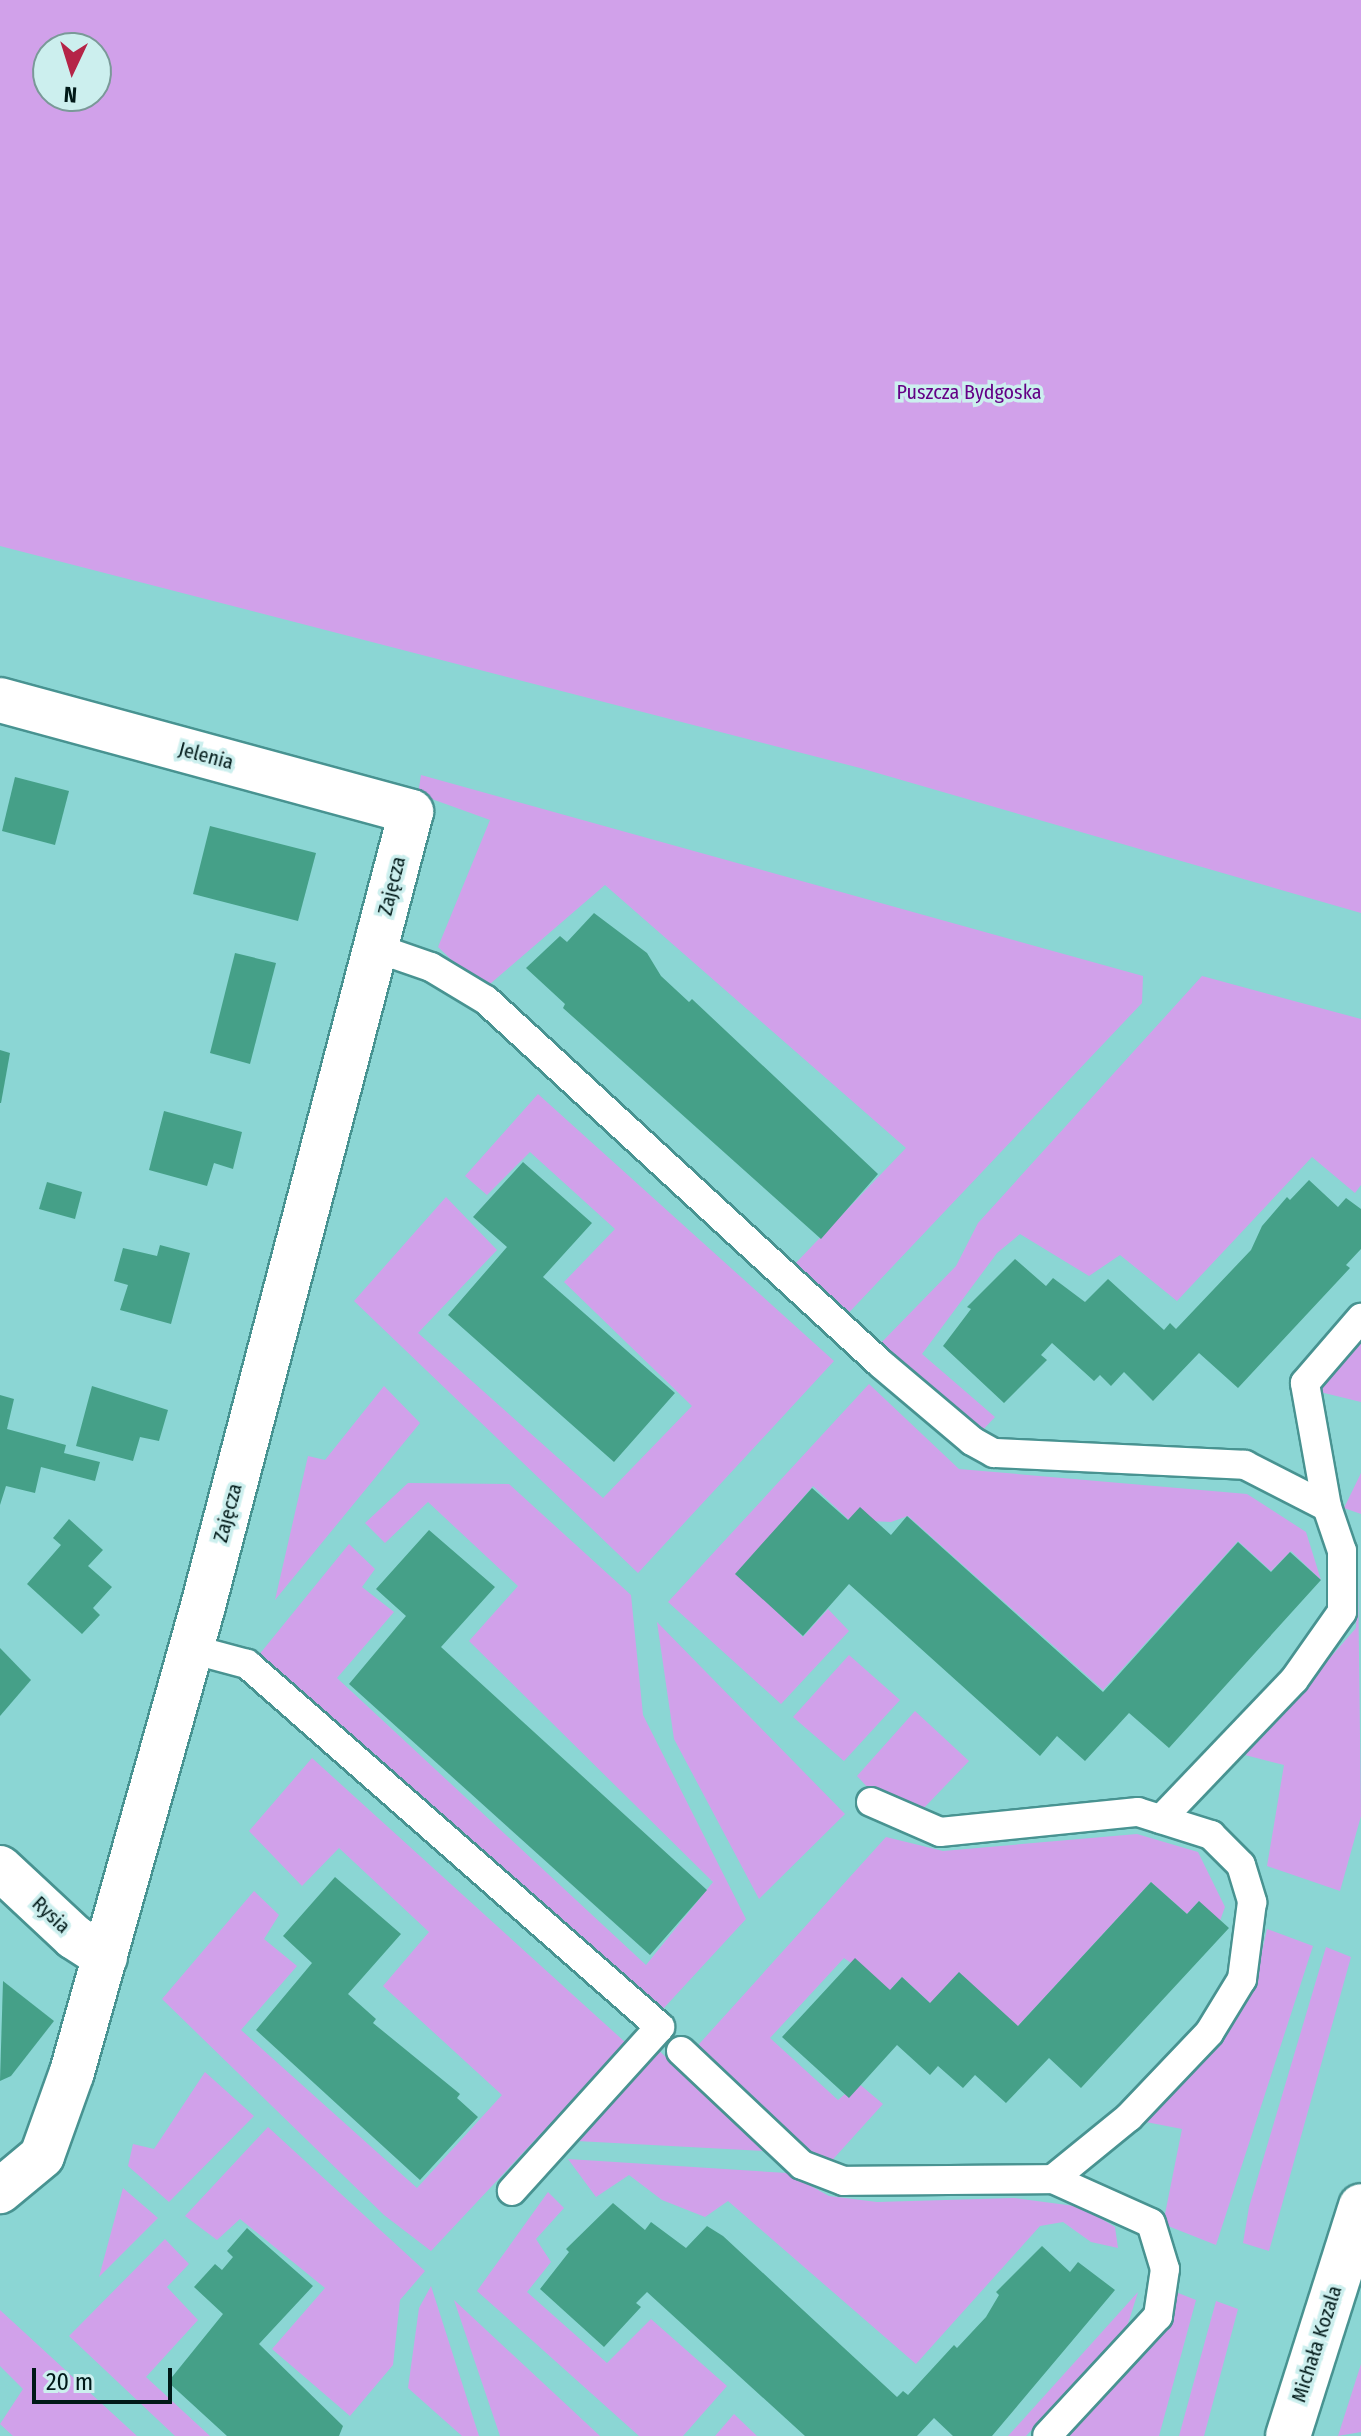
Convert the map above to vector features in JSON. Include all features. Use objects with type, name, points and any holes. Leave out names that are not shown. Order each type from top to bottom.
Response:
[{"type":"street","name":"Jelenia","points":[[0,700],[411,812]]},
{"type":"street","name":"Zajęcza","points":[[0,2191],[42,2156],[105,1957],[191,1649],[411,812]]},
{"type":"street","name":"Rysia","points":[[6,1885],[105,1957]]},
{"type":"street","name":"Michała Kozala","points":[[1288,2436],[1361,2206]]},
{"type":"lane","points":[[376,948],[431,967],[486,1000],[881,1364],[972,1441],[994,1453],[1245,1465],[1327,1507]]},
{"type":"lane","points":[[1161,1819],[1294,1680],[1342,1612],[1342,1551],[1327,1507],[1305,1383],[1361,1318]]},
{"type":"lane","points":[[191,1649],[247,1664],[660,2027],[512,2191]]},
{"type":"lane","points":[[871,1802],[940,1832],[1138,1812],[1211,1835],[1241,1865],[1252,1902],[1242,1979],[1199,2044],[1129,2117],[1053,2179]]},
{"type":"lane","points":[[681,2051],[802,2165],[844,2181],[1053,2179],[1151,2223],[1165,2269],[1158,2316],[1047,2436]]},
{"type":"green space","name":"Puszcza Bydgoska","points":[[0,0],[1361,0],[1361,913],[860,768],[0,546]]},
{"type":"green space","points":[[421,775],[1143,976],[1142,1003],[840,1322],[790,1269],[906,1148],[605,885],[483,990],[438,947],[490,820],[418,794]]},
{"type":"green space","points":[[1202,976],[1361,1019],[1361,1185],[1355,1193],[1312,1157],[1177,1301],[1120,1255],[1089,1276],[1020,1234],[997,1253],[922,1354],[995,1417],[978,1435],[878,1346],[956,1266],[978,1223]]},
{"type":"green space","points":[[538,1094],[834,1361],[638,1573],[354,1301],[446,1197],[497,1250],[418,1333],[603,1498],[692,1406],[564,1282],[615,1229],[530,1152],[487,1195],[465,1176]]},
{"type":"green space","points":[[1361,1342],[1361,1402],[1316,1391]]},
{"type":"green space","points":[[869,1384],[959,1469],[1247,1494],[1306,1532],[1321,1580],[1291,1551],[1271,1571],[1238,1541],[1103,1690],[908,1516],[891,1522],[849,1520],[813,1486],[738,1574],[803,1637],[828,1609],[849,1631],[781,1704],[668,1602]]},
{"type":"green space","points":[[384,1386],[420,1423],[275,1600],[308,1456],[325,1460]]},
{"type":"green space","points":[[1361,1473],[1361,1514],[1344,1508]]},
{"type":"green space","points":[[408,1483],[509,1484],[631,1595],[643,1715],[746,1919],[651,2022],[258,1656],[349,1544],[375,1569],[362,1587],[394,1612],[337,1678],[646,1965],[713,1882],[469,1641],[518,1586],[428,1502],[385,1543],[365,1523]]},
{"type":"green space","points":[[1358,1574],[1361,1816],[1340,1891],[1267,1866],[1284,1765],[1245,1755],[1356,1628]]},
{"type":"green space","points":[[657,1622],[845,1814],[759,1899],[674,1739]]},
{"type":"green space","points":[[849,1655],[900,1700],[844,1761],[793,1717]]},
{"type":"green space","points":[[915,1711],[969,1761],[921,1811],[871,1791],[857,1776]]},
{"type":"green space","points":[[312,1758],[626,2043],[431,2251],[384,2215],[162,1999],[254,1891],[279,1915],[264,1939],[297,1966],[241,2030],[417,2188],[502,2095],[383,1986],[429,1932],[339,1848],[302,1886],[249,1831]]},
{"type":"green space","points":[[1137,1834],[1198,1852],[1225,1907],[1217,1929],[1199,1901],[1187,1914],[1151,1882],[1018,2026],[930,2003],[902,1977],[890,1990],[844,1958],[770,2038],[838,2100],[858,2083],[883,2104],[826,2167],[691,2053],[886,1837],[943,1851]]},
{"type":"green space","points":[[1267,1929],[1313,1946],[1216,2245],[1163,2224],[1182,2129],[1146,2122],[1228,2029],[1255,1983]]},
{"type":"green space","points":[[1326,1947],[1351,1957],[1269,2251],[1243,2243],[1249,2207]]},
{"type":"green space","points":[[655,2047],[766,2151],[577,2141]]},
{"type":"green space","points":[[205,2072],[254,2116],[169,2202],[128,2166],[133,2144],[154,2149]]},
{"type":"green space","points":[[268,2127],[425,2271],[400,2300],[393,2365],[350,2416],[272,2349],[325,2288],[240,2219],[217,2240],[185,2216]]},
{"type":"green space","points":[[568,2159],[787,2173],[829,2196],[877,2202],[1014,2198],[1082,2207],[1115,2227],[1118,2248],[1091,2242],[1063,2222],[1040,2226],[916,2364],[728,2201],[705,2217],[662,2200],[629,2175],[596,2197]]},
{"type":"green space","points":[[123,2188],[158,2218],[99,2277]]},
{"type":"green space","points":[[548,2192],[564,2208],[536,2239],[551,2262],[527,2292],[607,2363],[651,2319],[727,2386],[683,2436],[639,2436],[477,2291]]},
{"type":"green space","points":[[165,2239],[189,2264],[167,2287],[198,2320],[146,2377],[210,2436],[175,2436],[69,2336]]},
{"type":"green space","points":[[431,2286],[479,2436],[462,2436],[408,2388],[419,2308]]},
{"type":"green space","points":[[1168,2289],[1196,2300],[1159,2436],[1063,2436]]},
{"type":"green space","points":[[1138,2292],[1126,2330],[1026,2436],[1008,2436]]},
{"type":"green space","points":[[454,2300],[600,2436],[500,2436]]},
{"type":"green space","points":[[1216,2301],[1238,2309],[1204,2436],[1179,2436]]},
{"type":"green space","points":[[0,2310],[137,2436],[13,2436],[0,2424],[23,2389],[0,2366]]},
{"type":"green space","points":[[1361,2364],[1361,2432],[1338,2436]]},
{"type":"green space","points":[[734,2414],[757,2436],[715,2436]]},
{"type":"building","points":[[15,777],[69,791],[55,845],[2,831]]},
{"type":"building","points":[[210,826],[316,853],[298,921],[193,894]]},
{"type":"building","points":[[594,913],[647,953],[661,976],[689,1002],[692,999],[878,1174],[821,1239],[563,1008],[565,1004],[526,968],[560,936],[567,942]]},
{"type":"building","points":[[235,953],[276,963],[250,1064],[210,1053]]},
{"type":"building","points":[[0,1050],[10,1053],[1,1103],[0,1103]]},
{"type":"building","points":[[164,1111],[242,1132],[233,1169],[214,1163],[207,1186],[149,1170]]},
{"type":"building","points":[[523,1162],[592,1223],[543,1277],[675,1393],[614,1462],[448,1315],[507,1247],[473,1217]]},
{"type":"building","points":[[1309,1180],[1338,1207],[1346,1198],[1361,1209],[1361,1249],[1346,1265],[1350,1268],[1238,1388],[1199,1353],[1153,1401],[1124,1372],[1111,1386],[1100,1375],[1094,1381],[1052,1343],[1041,1355],[1047,1360],[1004,1403],[943,1346],[971,1309],[967,1307],[1015,1259],[1046,1286],[1053,1278],[1085,1302],[1108,1279],[1164,1330],[1170,1323],[1176,1329],[1251,1250],[1262,1226],[1287,1197],[1290,1200]]},
{"type":"building","points":[[47,1182],[82,1192],[75,1219],[39,1209]]},
{"type":"building","points":[[160,1245],[190,1253],[171,1324],[120,1310],[128,1285],[114,1281],[123,1248],[157,1256]]},
{"type":"building","points":[[92,1386],[168,1410],[159,1441],[140,1437],[133,1461],[76,1446]]},
{"type":"building","points":[[0,1395],[14,1399],[7,1429],[66,1445],[64,1453],[100,1462],[95,1481],[41,1467],[35,1493],[6,1486],[0,1505]]},
{"type":"building","points":[[812,1488],[848,1520],[860,1507],[891,1535],[907,1516],[1103,1692],[1238,1542],[1271,1572],[1290,1552],[1321,1580],[1169,1748],[1129,1713],[1085,1761],[1057,1736],[1040,1756],[849,1584],[803,1636],[735,1574]]},
{"type":"building","points":[[69,1519],[103,1550],[88,1566],[112,1587],[93,1608],[100,1615],[82,1634],[27,1584],[61,1545],[53,1538]]},
{"type":"building","points":[[429,1530],[495,1587],[441,1647],[707,1890],[650,1955],[349,1684],[406,1616],[376,1589]]},
{"type":"building","points":[[0,1648],[31,1680],[0,1716]]},
{"type":"building","points":[[335,1877],[401,1934],[348,1994],[376,2019],[373,2023],[460,2094],[457,2098],[478,2117],[420,2180],[256,2030],[312,1963],[283,1936]]},
{"type":"building","points":[[1151,1882],[1187,1914],[1199,1901],[1229,1928],[1081,2088],[1049,2058],[1006,2103],[975,2075],[963,2088],[938,2066],[930,2075],[897,2045],[849,2098],[782,2037],[855,1958],[890,1990],[902,1977],[930,2003],[959,1972],[1018,2026]]},
{"type":"building","points":[[3,1981],[54,2021],[11,2076],[0,2081]]},
{"type":"building","points":[[613,2203],[645,2230],[651,2222],[686,2248],[707,2226],[723,2236],[897,2397],[903,2391],[908,2395],[954,2345],[957,2348],[986,2317],[999,2295],[996,2292],[1042,2246],[1070,2272],[1078,2262],[1115,2290],[992,2436],[953,2436],[934,2418],[917,2436],[805,2436],[647,2292],[636,2303],[641,2307],[604,2347],[540,2289],[569,2252],[566,2249]]},
{"type":"building","points":[[247,2228],[313,2286],[259,2344],[343,2426],[339,2436],[227,2436],[168,2382],[223,2314],[194,2287],[215,2264],[222,2270],[233,2257],[227,2251]]}]
